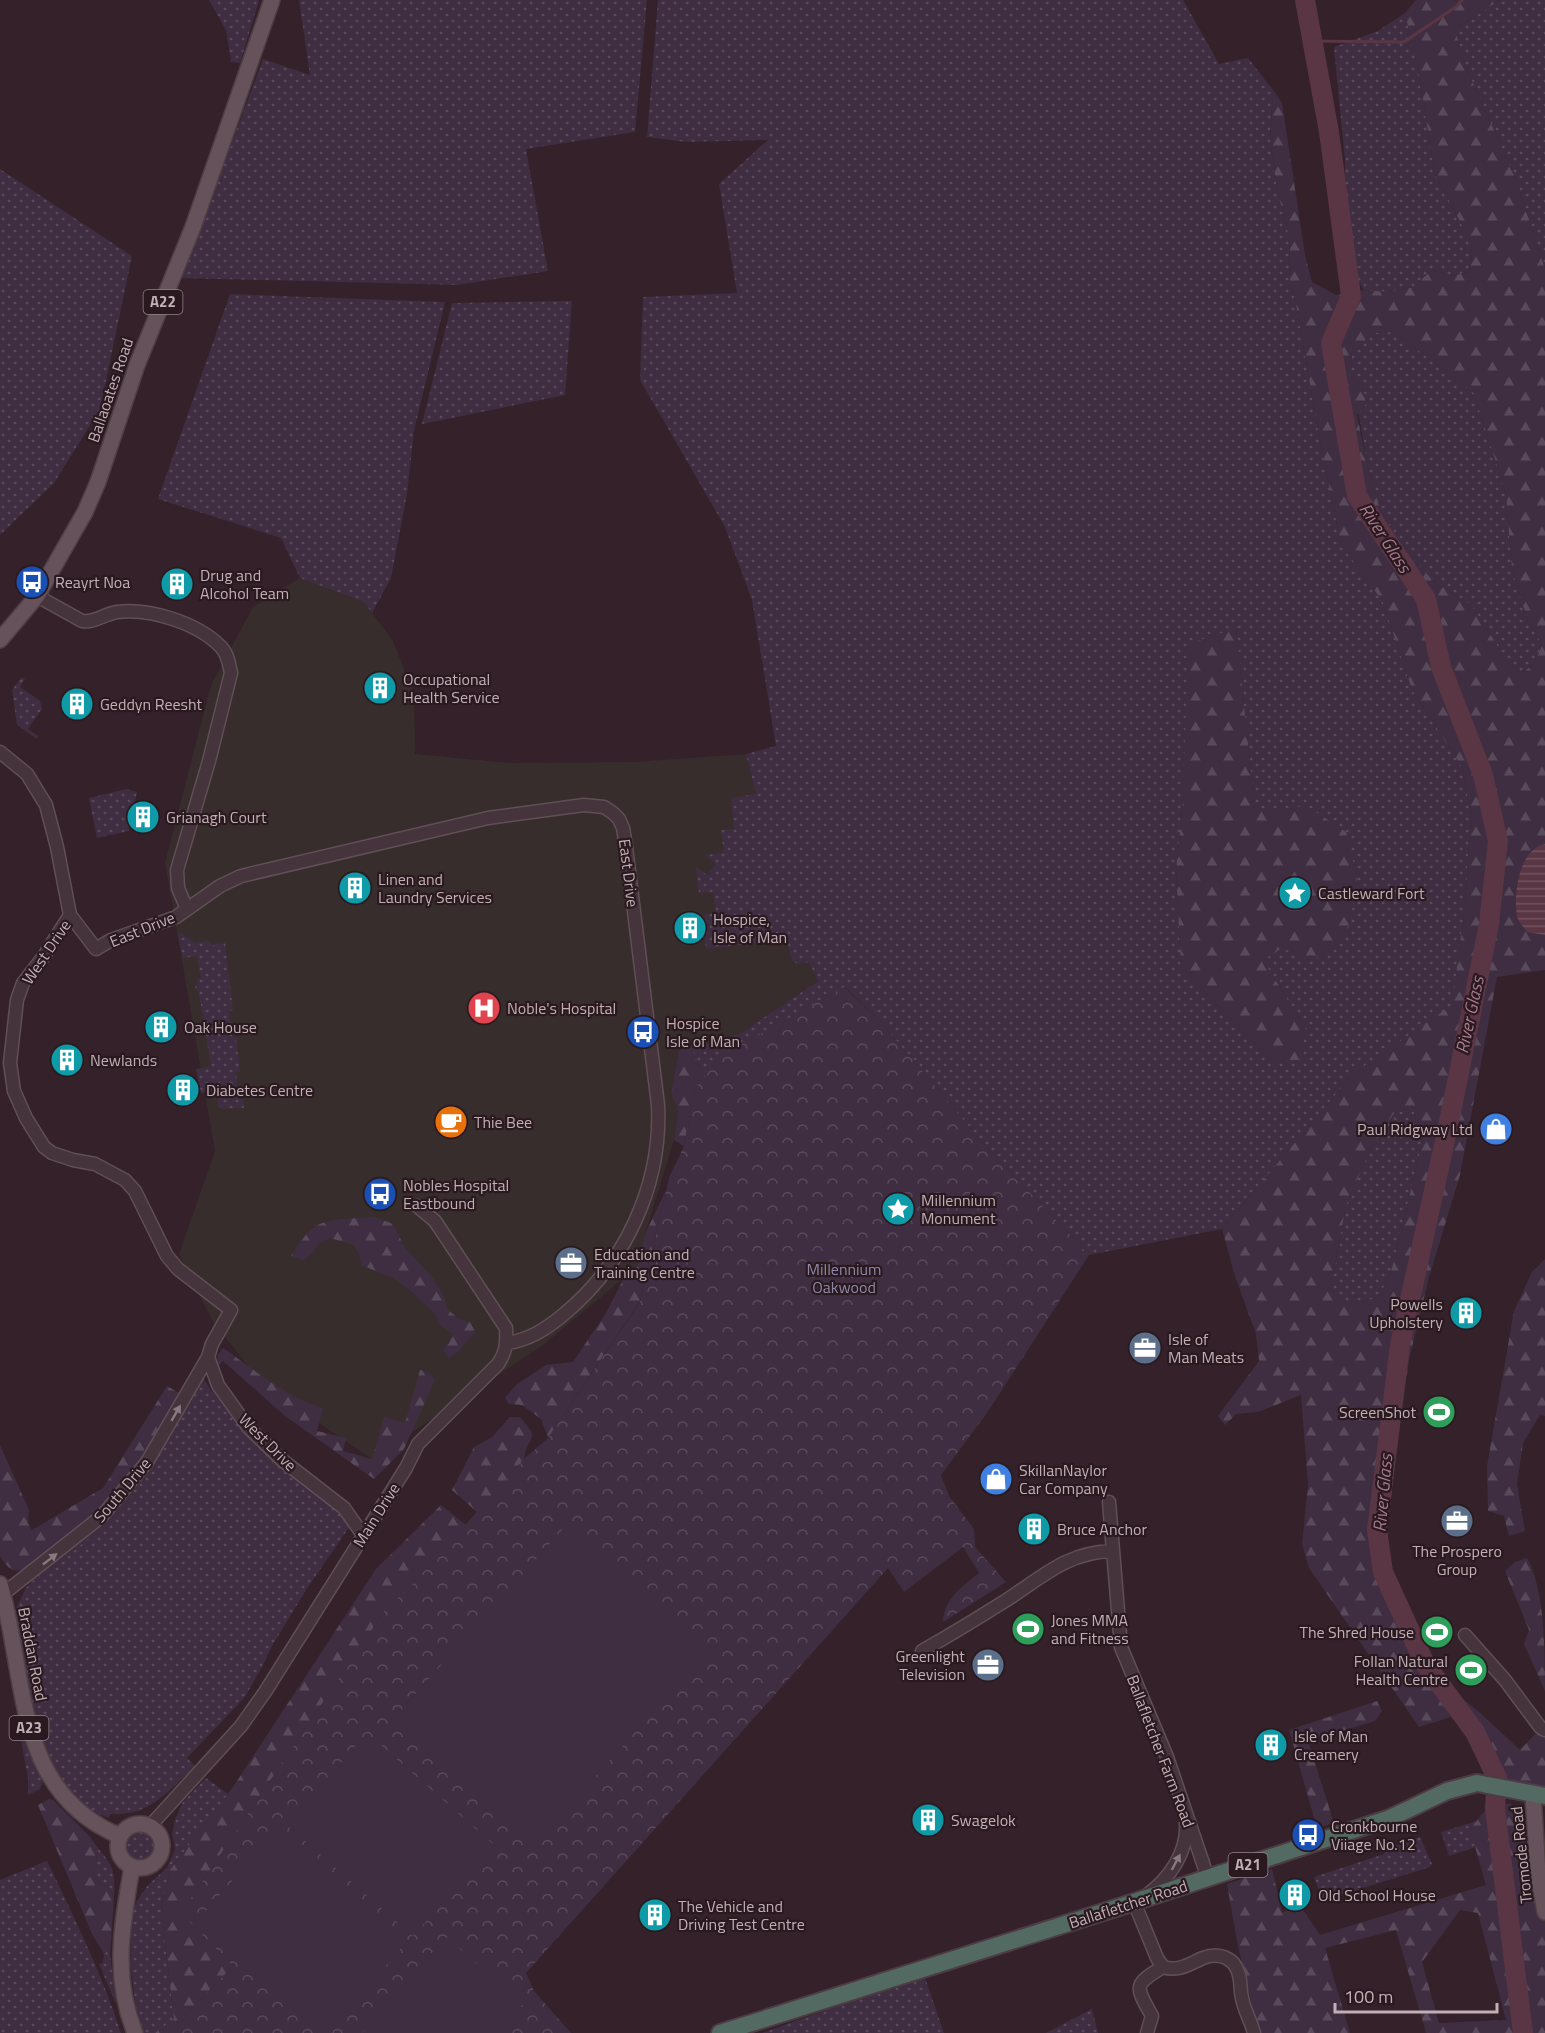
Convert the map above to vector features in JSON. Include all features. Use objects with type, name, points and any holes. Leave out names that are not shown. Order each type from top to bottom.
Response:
[{"type":"highway","name":"Ballafletcher Road","points":[[720,2033],[1390,1818],[1436,1794],[1472,1784],[1482,1784],[1539,1795]]},
{"type":"main road","name":"Ballaoates Road","points":[[0,640],[37,596],[69,542],[98,482],[137,364],[193,227],[272,0]]},
{"type":"main road","name":"Braddan Road","points":[[2,1589],[28,1725],[37,1752],[55,1785],[72,1804],[86,1817],[109,1832],[120,1836]]},
{"type":"main road","name":"Tromode Road","points":[[1539,1795],[1538,1874],[1545,1912]]},
{"type":"main road","points":[[136,1824],[150,1826],[160,1836],[162,1851],[154,1864],[147,1868],[132,1867],[126,1864],[118,1851],[120,1836],[136,1824]]},
{"type":"main road","points":[[132,1867],[121,1934],[121,1973],[127,2012],[135,2033]]},
{"type":"street","points":[[37,596],[82,621],[89,622],[117,612],[146,613],[177,619],[222,648],[229,660],[231,673],[209,761],[177,870],[178,888],[187,909]]},
{"type":"street","points":[[0,752],[27,774],[46,805],[70,915]]},
{"type":"street","name":"East Drive","points":[[70,915],[96,949],[111,940],[176,917],[220,886],[242,876],[488,818],[584,806],[603,807],[613,813],[619,819],[626,847],[658,1105],[659,1123],[652,1174],[640,1212],[628,1238],[601,1276],[578,1302],[551,1325],[526,1340],[507,1343]]},
{"type":"street","name":"West Drive","points":[[70,915],[44,957],[23,983],[17,1000],[10,1063],[14,1091],[26,1118],[44,1147],[52,1153],[95,1164],[125,1180],[135,1191],[167,1256],[178,1269],[231,1310],[212,1344],[208,1357],[218,1385],[248,1427],[282,1460],[344,1508],[363,1535]]},
{"type":"street","points":[[417,1206],[435,1221],[498,1314],[506,1328],[507,1343]]},
{"type":"street","name":"Main Drive","points":[[150,1826],[241,1726],[265,1692],[406,1468],[418,1444],[498,1364],[504,1355],[507,1343]]},
{"type":"street","name":"South Drive","points":[[2,1589],[102,1516],[147,1462],[208,1357]]},
{"type":"street","name":"Ballafletcher Farm Road","points":[[1109,1503],[1121,1647],[1167,1756],[1208,1878]]},
{"type":"street","points":[[921,1651],[986,1613],[1043,1574],[1078,1555],[1112,1551]]},
{"type":"street","points":[[1465,1635],[1505,1680],[1540,1727],[1545,1730]]},
{"type":"street","points":[[1163,1967],[1157,1959],[1138,1900],[1160,1886],[1178,1862],[1187,1833],[1185,1813]]},
{"type":"street","points":[[1147,2033],[1152,2016],[1139,1993],[1144,1978],[1163,1967],[1178,1969],[1191,1965],[1204,1957],[1218,1955],[1230,1959],[1236,1966],[1241,1996],[1254,2033]]},
{"type":"shaded area","name":"Noble's Hospital","points":[[300,578],[364,602],[393,641],[414,694],[415,754],[509,763],[634,762],[746,754],[774,865],[801,944],[818,981],[738,1035],[679,1050],[671,1094],[678,1110],[674,1140],[637,1267],[542,1346],[372,1459],[264,1386],[213,1322],[179,1254],[215,1151],[165,863],[211,685],[253,607]]},
{"type":"shaded area","points":[[1545,844],[1545,935],[1527,932],[1518,918],[1516,896],[1520,874],[1529,854]]},
{"type":"green space","points":[[209,0],[259,0],[240,63],[231,62],[226,30]]},
{"type":"green space","points":[[299,0],[647,0],[635,132],[526,149],[548,271],[457,285],[182,278],[263,59],[310,75]]},
{"type":"green space","points":[[658,0],[1183,0],[1219,64],[1248,58],[1273,90],[1270,140],[1277,189],[1289,236],[1290,281],[1341,544],[1383,602],[1412,690],[1462,767],[1471,815],[1465,906],[1453,1005],[1353,1074],[1222,1229],[1089,1255],[982,1142],[879,1020],[845,987],[724,1055],[704,1078],[691,1047],[738,1035],[818,981],[809,962],[797,964],[792,960],[787,940],[706,949],[702,915],[716,913],[713,892],[699,893],[696,867],[707,875],[716,864],[705,855],[724,853],[721,830],[734,829],[731,798],[756,794],[746,754],[776,746],[752,600],[725,527],[640,380],[643,297],[737,293],[719,184],[768,140],[687,142],[647,137]],"holes":[[[1236,628],[1255,812],[1309,960],[1282,947],[1263,960],[1306,1030],[1270,1060],[1181,967],[1176,870],[1183,801]]]},
{"type":"green space","points":[[1416,0],[1500,0],[1455,29],[1464,63],[1515,177],[1545,269],[1545,970],[1497,977],[1460,1175],[1429,1277],[1409,1360],[1386,1521],[1392,1577],[1433,1675],[1479,1712],[1520,1750],[1545,1724],[1545,1791],[1485,1776],[1474,1744],[1464,1729],[1451,1717],[1419,1727],[1309,1568],[1302,1544],[1308,1485],[1301,1395],[1258,1412],[1236,1414],[1225,1425],[1218,1416],[1259,1361],[1256,1334],[1235,1276],[1222,1229],[1353,1074],[1452,1005],[1465,906],[1471,815],[1462,767],[1412,690],[1383,602],[1341,544],[1290,281],[1289,236],[1277,189],[1270,140],[1273,90],[1282,103],[1305,255],[1312,282],[1336,295],[1364,290],[1388,292],[1413,287],[1432,270],[1452,276],[1469,272],[1472,244],[1435,174],[1418,70],[1405,13]],"holes":[[[1393,331],[1474,393],[1506,494],[1512,570],[1529,624],[1542,644],[1535,663],[1523,672],[1504,663],[1496,643],[1471,605],[1436,583],[1402,549],[1379,506],[1357,415],[1369,401],[1351,370],[1352,354],[1373,333]],[[1395,1112],[1414,1112],[1422,1144],[1392,1268],[1380,1296],[1361,1303],[1340,1303],[1331,1288],[1346,1205],[1374,1141]]]},
{"type":"green space","points":[[1500,0],[1545,0],[1545,269],[1515,177],[1464,63],[1455,29]]},
{"type":"green space","points":[[1405,13],[1418,70],[1435,174],[1472,244],[1469,272],[1452,276],[1432,270],[1413,287],[1388,292],[1364,290],[1357,280],[1345,188],[1345,161],[1334,47],[1378,31]]},
{"type":"green space","points":[[0,169],[132,256],[100,409],[54,483],[0,535]]},
{"type":"green space","points":[[230,294],[445,302],[414,431],[407,494],[391,578],[372,613],[364,602],[300,578],[281,538],[158,499]]},
{"type":"green space","points":[[572,301],[565,395],[422,424],[452,303]]},
{"type":"green space","points":[[1393,331],[1474,393],[1506,494],[1512,570],[1529,624],[1542,644],[1535,663],[1522,672],[1504,663],[1496,643],[1471,605],[1436,583],[1402,549],[1379,506],[1368,468],[1351,370],[1352,354],[1373,333]]},
{"type":"green space","points":[[1236,628],[1255,811],[1307,806],[1346,832],[1357,877],[1350,924],[1326,955],[1309,960],[1282,948],[1263,960],[1306,1030],[1300,1060],[1270,1060],[1181,967],[1176,870],[1183,801],[1188,644]]},
{"type":"green space","points":[[22,677],[25,679],[20,687],[40,701],[42,709],[28,729],[38,736],[37,739],[17,725],[12,690]]},
{"type":"green space","points":[[126,789],[137,792],[129,831],[97,838],[89,798]]},
{"type":"green space","points":[[181,932],[194,943],[207,941],[213,946],[216,943],[225,942],[233,1010],[229,1011],[232,1037],[236,1037],[240,1071],[236,1072],[239,1099],[243,1099],[244,1108],[222,1109],[218,1105],[215,1090],[201,1093],[196,1069],[211,1066],[200,999],[195,988],[198,979],[201,978],[197,956],[183,958],[178,935]]},
{"type":"green space","name":"Millennium Oakwood","points":[[844,987],[879,1020],[982,1142],[1089,1255],[989,1410],[941,1475],[949,1496],[974,1529],[975,1547],[1006,1582],[943,1622],[950,1600],[960,1588],[979,1573],[963,1547],[904,1592],[888,1568],[526,1973],[534,1991],[571,2033],[169,2033],[233,1966],[181,1913],[387,1607],[409,1588],[524,1459],[548,1438],[640,1302],[669,1178],[684,1146],[695,1088],[723,1055]]},
{"type":"green space","points":[[691,1047],[704,1078],[695,1088],[684,1146],[674,1140],[678,1110],[671,1094],[679,1050]]},
{"type":"green space","points":[[1395,1111],[1414,1112],[1422,1144],[1392,1268],[1380,1296],[1361,1303],[1340,1303],[1331,1288],[1346,1205],[1374,1141]]},
{"type":"green space","points":[[666,1190],[640,1301],[548,1438],[541,1419],[522,1405],[509,1404],[505,1398],[516,1385],[546,1365],[573,1362],[606,1313],[624,1278],[637,1267],[645,1234]]},
{"type":"green space","points":[[375,1217],[393,1224],[405,1248],[432,1277],[443,1295],[448,1310],[458,1318],[471,1323],[475,1332],[449,1359],[443,1350],[453,1334],[441,1326],[435,1314],[412,1292],[393,1278],[361,1265],[360,1256],[354,1245],[330,1238],[317,1245],[313,1253],[304,1260],[291,1256],[306,1235],[322,1223]]},
{"type":"green space","points":[[1545,1259],[1545,1416],[1540,1415],[1523,1443],[1517,1484],[1525,1531],[1509,1536],[1504,1516],[1488,1511],[1487,1466],[1514,1311],[1532,1272]]},
{"type":"green space","points":[[223,1348],[283,1390],[323,1408],[317,1431],[346,1438],[343,1451],[372,1459],[384,1417],[405,1423],[420,1370],[430,1373],[435,1380],[404,1449],[374,1479],[285,1416],[223,1361],[218,1366],[217,1356]]},
{"type":"green space","points":[[203,1378],[212,1392],[216,1389],[231,1414],[246,1432],[344,1512],[350,1526],[306,1590],[272,1646],[245,1697],[187,1758],[195,1766],[157,1801],[139,1811],[110,1814],[109,1818],[91,1811],[73,1799],[64,1789],[36,1732],[14,1613],[26,1588],[38,1575],[44,1576],[122,1510]]},
{"type":"green space","points":[[167,1386],[190,1399],[122,1510],[44,1576],[38,1575],[31,1567],[17,1571],[6,1565],[0,1556],[0,1445],[29,1510],[28,1523],[32,1530],[103,1488]]},
{"type":"green space","name":"ScreenShot","points":[[1437,1395],[1449,1399],[1440,1429],[1428,1425]]},
{"type":"green space","points":[[510,1417],[520,1417],[530,1430],[532,1438],[524,1459],[477,1512],[452,1490],[474,1447],[492,1437]]},
{"type":"green space","points":[[441,1505],[466,1525],[409,1588],[387,1607],[181,1913],[233,1966],[169,2033],[155,2033],[174,2019],[161,1908],[170,1870],[233,1787],[376,1569]]},
{"type":"green space","points":[[571,1520],[712,1647],[534,1844],[394,1718]]},
{"type":"green space","points":[[1527,1558],[1533,1571],[1541,1604],[1545,1691],[1524,1644],[1529,1630],[1505,1571],[1515,1562]]},
{"type":"green space","points":[[1377,1701],[1382,1711],[1375,1721],[1308,1741],[1334,1823],[1317,1828],[1289,1730]]},
{"type":"green space","points":[[367,1733],[494,1845],[413,1936],[287,1825]]},
{"type":"green space","points":[[24,1739],[43,1781],[40,1789],[28,1795],[28,1779],[21,1740]]},
{"type":"green space","points":[[206,1778],[228,1794],[170,1870],[161,1908],[174,2019],[155,2033],[144,2033],[136,2008],[130,1963],[132,1915],[136,1902],[148,1885],[167,1868],[175,1849],[172,1834],[175,1819],[183,1802]]},
{"type":"green space","points":[[49,1799],[53,1800],[90,1837],[98,1848],[93,1878],[111,1890],[114,1897],[110,1955],[104,1954],[92,1934],[38,1805]]},
{"type":"green space","points":[[1491,1803],[1511,1804],[1523,1829],[1531,1868],[1545,1911],[1545,2033],[1426,2033],[1396,1930],[1325,1948],[1350,2033],[1258,2033],[1237,1941],[1227,1884],[1272,1869],[1282,1912],[1301,1907],[1320,1935],[1486,1885],[1470,1829]],"holes":[[[1460,1910],[1478,1913],[1506,2020],[1439,2023],[1422,1962]]]},
{"type":"green space","points":[[1477,1821],[1470,1829],[1476,1847],[1449,1856],[1441,1832]]},
{"type":"green space","points":[[278,1828],[408,1940],[329,2031],[199,1919]]},
{"type":"green space","points":[[141,1832],[152,1836],[156,1847],[152,1858],[141,1862],[130,1858],[126,1847],[130,1836]]},
{"type":"green space","points":[[1420,1837],[1432,1864],[1430,1867],[1328,1899],[1322,1898],[1314,1877],[1384,1854],[1383,1850]]},
{"type":"green space","points":[[98,1848],[113,1871],[114,1897],[111,1890],[93,1878]]},
{"type":"green space","points":[[47,1861],[96,1967],[121,2033],[0,2033],[0,1880]]},
{"type":"green space","points":[[446,1937],[523,2004],[498,2033],[362,2033]]},
{"type":"green space","points":[[104,1954],[110,1955],[116,2004],[99,1964],[103,1963]]},
{"type":"green space","points":[[924,1975],[944,2033],[762,2033]]},
{"type":"green space","points":[[1092,2009],[1098,2033],[1046,2033]]},
{"type":"waterway","name":"River Glass","points":[[1305,0],[1329,132],[1351,296],[1331,343],[1357,496],[1426,599],[1441,667],[1483,775],[1498,841],[1489,924],[1448,1127],[1400,1345],[1377,1530],[1383,1572],[1425,1664],[1475,1732],[1497,1778],[1495,1808],[1523,2033]]},
{"type":"waterway","points":[[1311,41],[1404,42],[1457,6],[1462,0]]},
{"type":"place","name":"Reayrt Noa","points":[[32,582]]},
{"type":"place","name":"Drug and Alcohol Team","points":[[177,584]]},
{"type":"place","name":"Occupational Health Service","points":[[380,688]]},
{"type":"place","name":"Geddyn Reesht","points":[[77,704]]},
{"type":"place","name":"Grianagh Court","points":[[143,817]]},
{"type":"place","name":"Linen and Laundry Services","points":[[355,888]]},
{"type":"place","name":"Castleward Fort","points":[[1295,893]]},
{"type":"place","name":"Hospice, Isle of Man","points":[[690,928]]},
{"type":"place","name":"Noble's Hospital","points":[[484,1008]]},
{"type":"place","name":"Oak House","points":[[161,1027]]},
{"type":"place","name":"Hospice Isle of Man","points":[[643,1032]]},
{"type":"place","name":"Newlands","points":[[67,1060]]},
{"type":"place","name":"Diabetes Centre","points":[[183,1090]]},
{"type":"place","name":"Thie Bee","points":[[451,1122]]},
{"type":"place","name":"Paul Ridgway Ltd","points":[[1496,1129]]},
{"type":"place","name":"Nobles Hospital Eastbound","points":[[380,1194]]},
{"type":"place","name":"Millennium Monument","points":[[898,1209]]},
{"type":"place","name":"Education and Training Centre","points":[[571,1263]]},
{"type":"place","name":"Powells Upholstery","points":[[1466,1313]]},
{"type":"place","name":"Isle of Man Meats","points":[[1145,1348]]},
{"type":"place","name":"ScreenShot","points":[[1439,1412]]},
{"type":"place","name":"SkillanNaylor Car Company","points":[[996,1479]]},
{"type":"place","name":"The Prospero Group","points":[[1457,1521]]},
{"type":"place","name":"Bruce Anchor","points":[[1034,1529]]},
{"type":"place","name":"Jones MMA and Fitness","points":[[1028,1629]]},
{"type":"place","name":"The Shred House","points":[[1437,1632]]},
{"type":"place","name":"Greenlight Television","points":[[988,1665]]},
{"type":"place","name":"Follan Natural Health Centre","points":[[1471,1670]]},
{"type":"place","name":"Isle of Man Creamery","points":[[1271,1745]]},
{"type":"place","name":"Swagelok","points":[[928,1820]]},
{"type":"place","name":"Cronkbourne Viiage No.12","points":[[1308,1835]]},
{"type":"place","name":"Old School House","points":[[1295,1895]]},
{"type":"place","name":"The Vehicle and Driving Test Centre","points":[[655,1915]]}]
